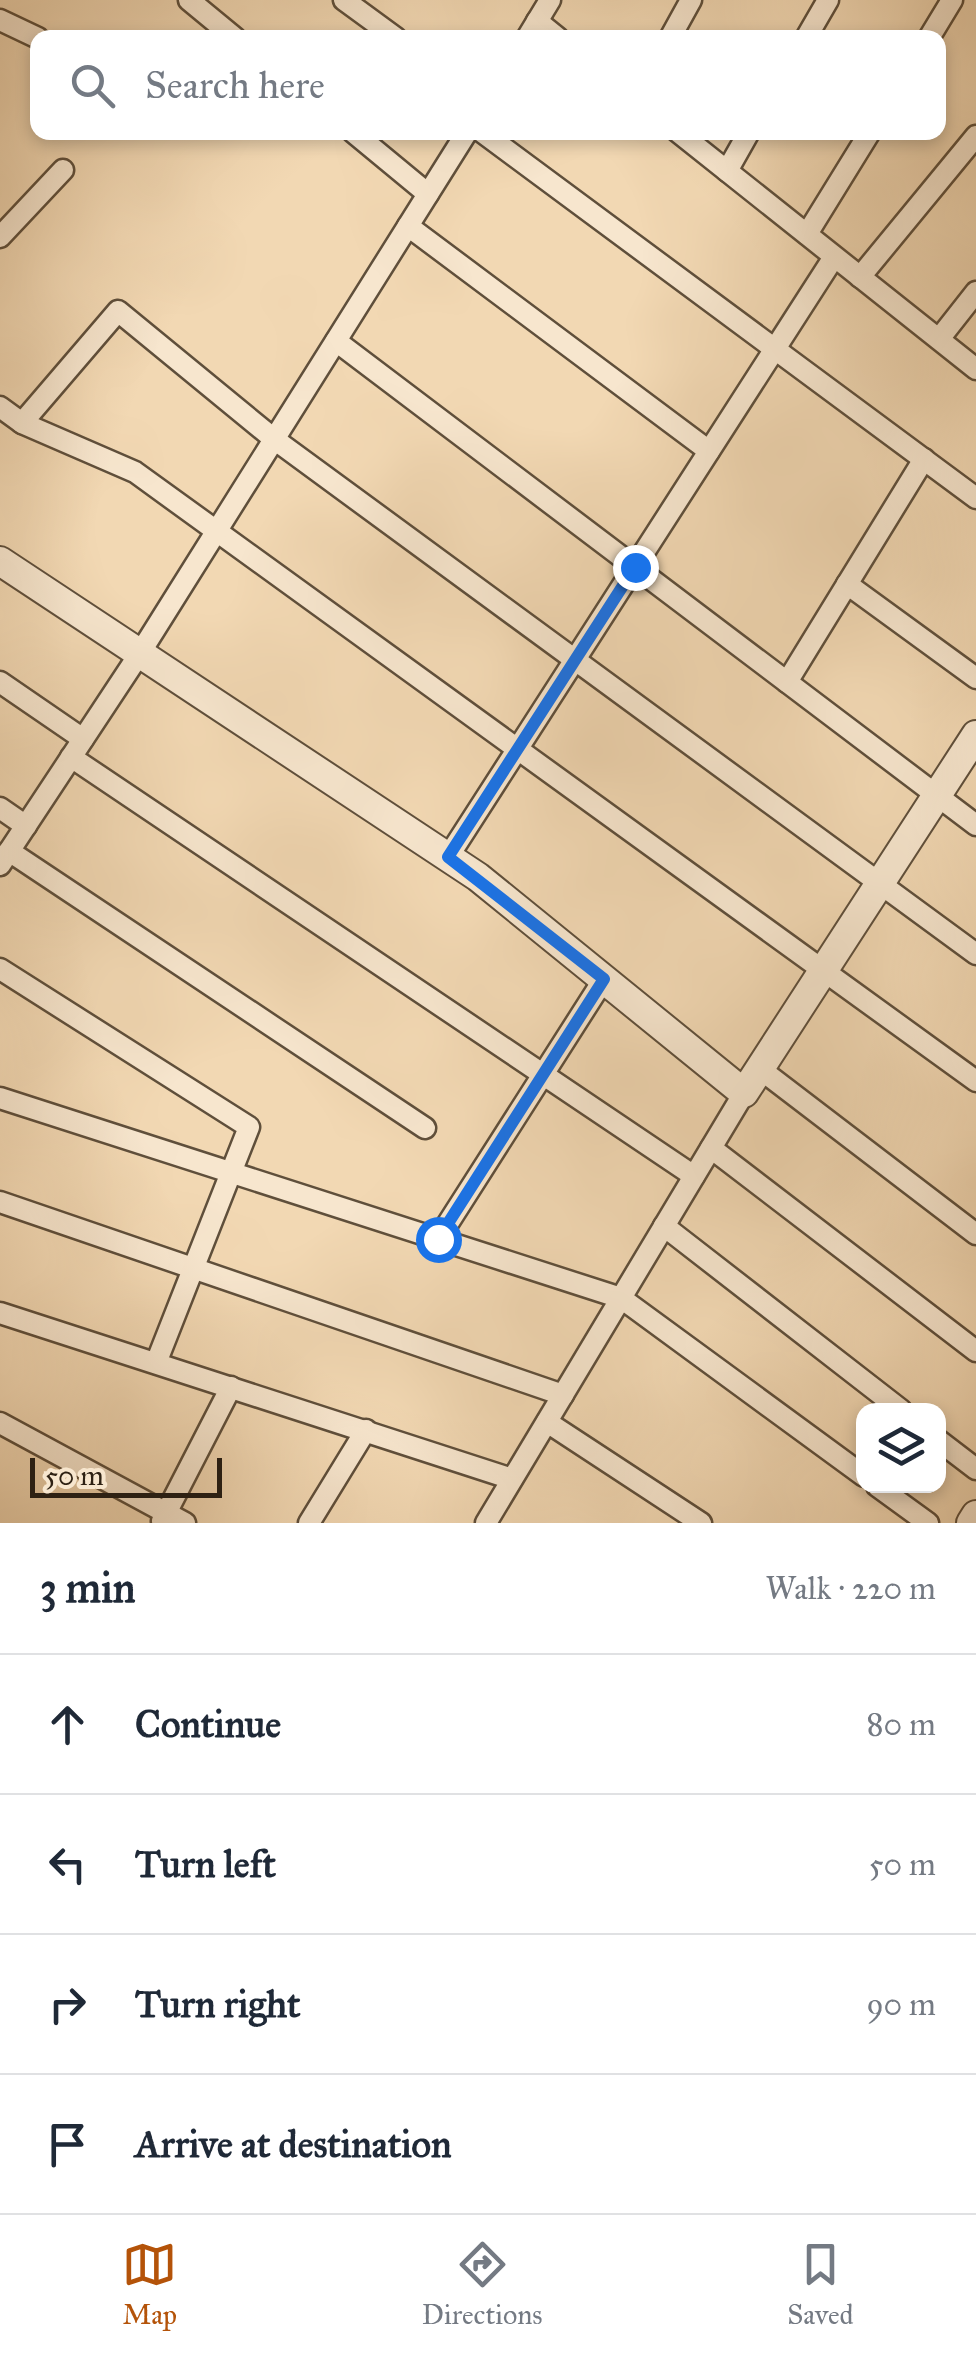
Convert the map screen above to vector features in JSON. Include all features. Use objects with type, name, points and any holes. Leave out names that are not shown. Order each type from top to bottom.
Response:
[{"type":"street","points":[[189,0],[226,30]]},
{"type":"street","points":[[344,0],[385,30]]},
{"type":"street","points":[[532,29],[550,0]]},
{"type":"street","points":[[674,30],[691,0]]},
{"type":"street","points":[[811,30],[828,0]]},
{"type":"street","points":[[934,30],[952,0]]},
{"type":"street","points":[[0,20],[30,34]]},
{"type":"street","points":[[860,277],[976,136]]},
{"type":"street","points":[[362,140],[428,194]]},
{"type":"street","points":[[425,1128],[5,858],[140,652],[462,140]]},
{"type":"street","points":[[493,140],[976,498]]},
{"type":"street","points":[[688,140],[976,369]]},
{"type":"street","points":[[726,171],[745,140]]},
{"type":"street","points":[[807,234],[865,140]]},
{"type":"street","points":[[0,237],[63,170]]},
{"type":"street","points":[[408,226],[709,450]]},
{"type":"street","points":[[448,857],[834,256]]},
{"type":"street","points":[[938,340],[976,292]]},
{"type":"street","points":[[22,422],[118,311],[274,439],[976,954]]},
{"type":"street","points":[[336,341],[976,825]]},
{"type":"street","points":[[0,408],[22,422],[135,472],[976,1081]]},
{"type":"street","points":[[787,682],[924,459]]},
{"type":"street","points":[[0,561],[448,857],[604,979],[976,1234]]},
{"type":"street","points":[[847,584],[976,678]]},
{"type":"street","points":[[0,682],[84,738]]},
{"type":"street","points":[[495,1520],[512,1479],[752,1081],[976,736]]},
{"type":"street","points":[[71,757],[694,1176]]},
{"type":"street","points":[[0,808],[26,826]]},
{"type":"street","points":[[0,968],[248,1125],[156,1363]]},
{"type":"street","points":[[438,1239],[604,979]]},
{"type":"street","points":[[0,1098],[621,1298],[856,1470]]},
{"type":"street","points":[[711,1148],[976,1352]]},
{"type":"street","points":[[0,1202],[563,1395]]},
{"type":"street","points":[[664,1226],[892,1403]]},
{"type":"street","points":[[0,1313],[512,1479]]},
{"type":"street","points":[[0,1422],[171,1520],[231,1387]]},
{"type":"street","points":[[546,1422],[701,1523]]},
{"type":"street","points":[[310,1523],[366,1430]]},
{"type":"street","points":[[946,1446],[976,1469]]},
{"type":"street","points":[[887,1493],[928,1523]]},
{"type":"street","points":[[971,1523],[976,1515]]},
{"type":"route","points":[[438,1239],[604,979],[448,857],[635,567]]}]
